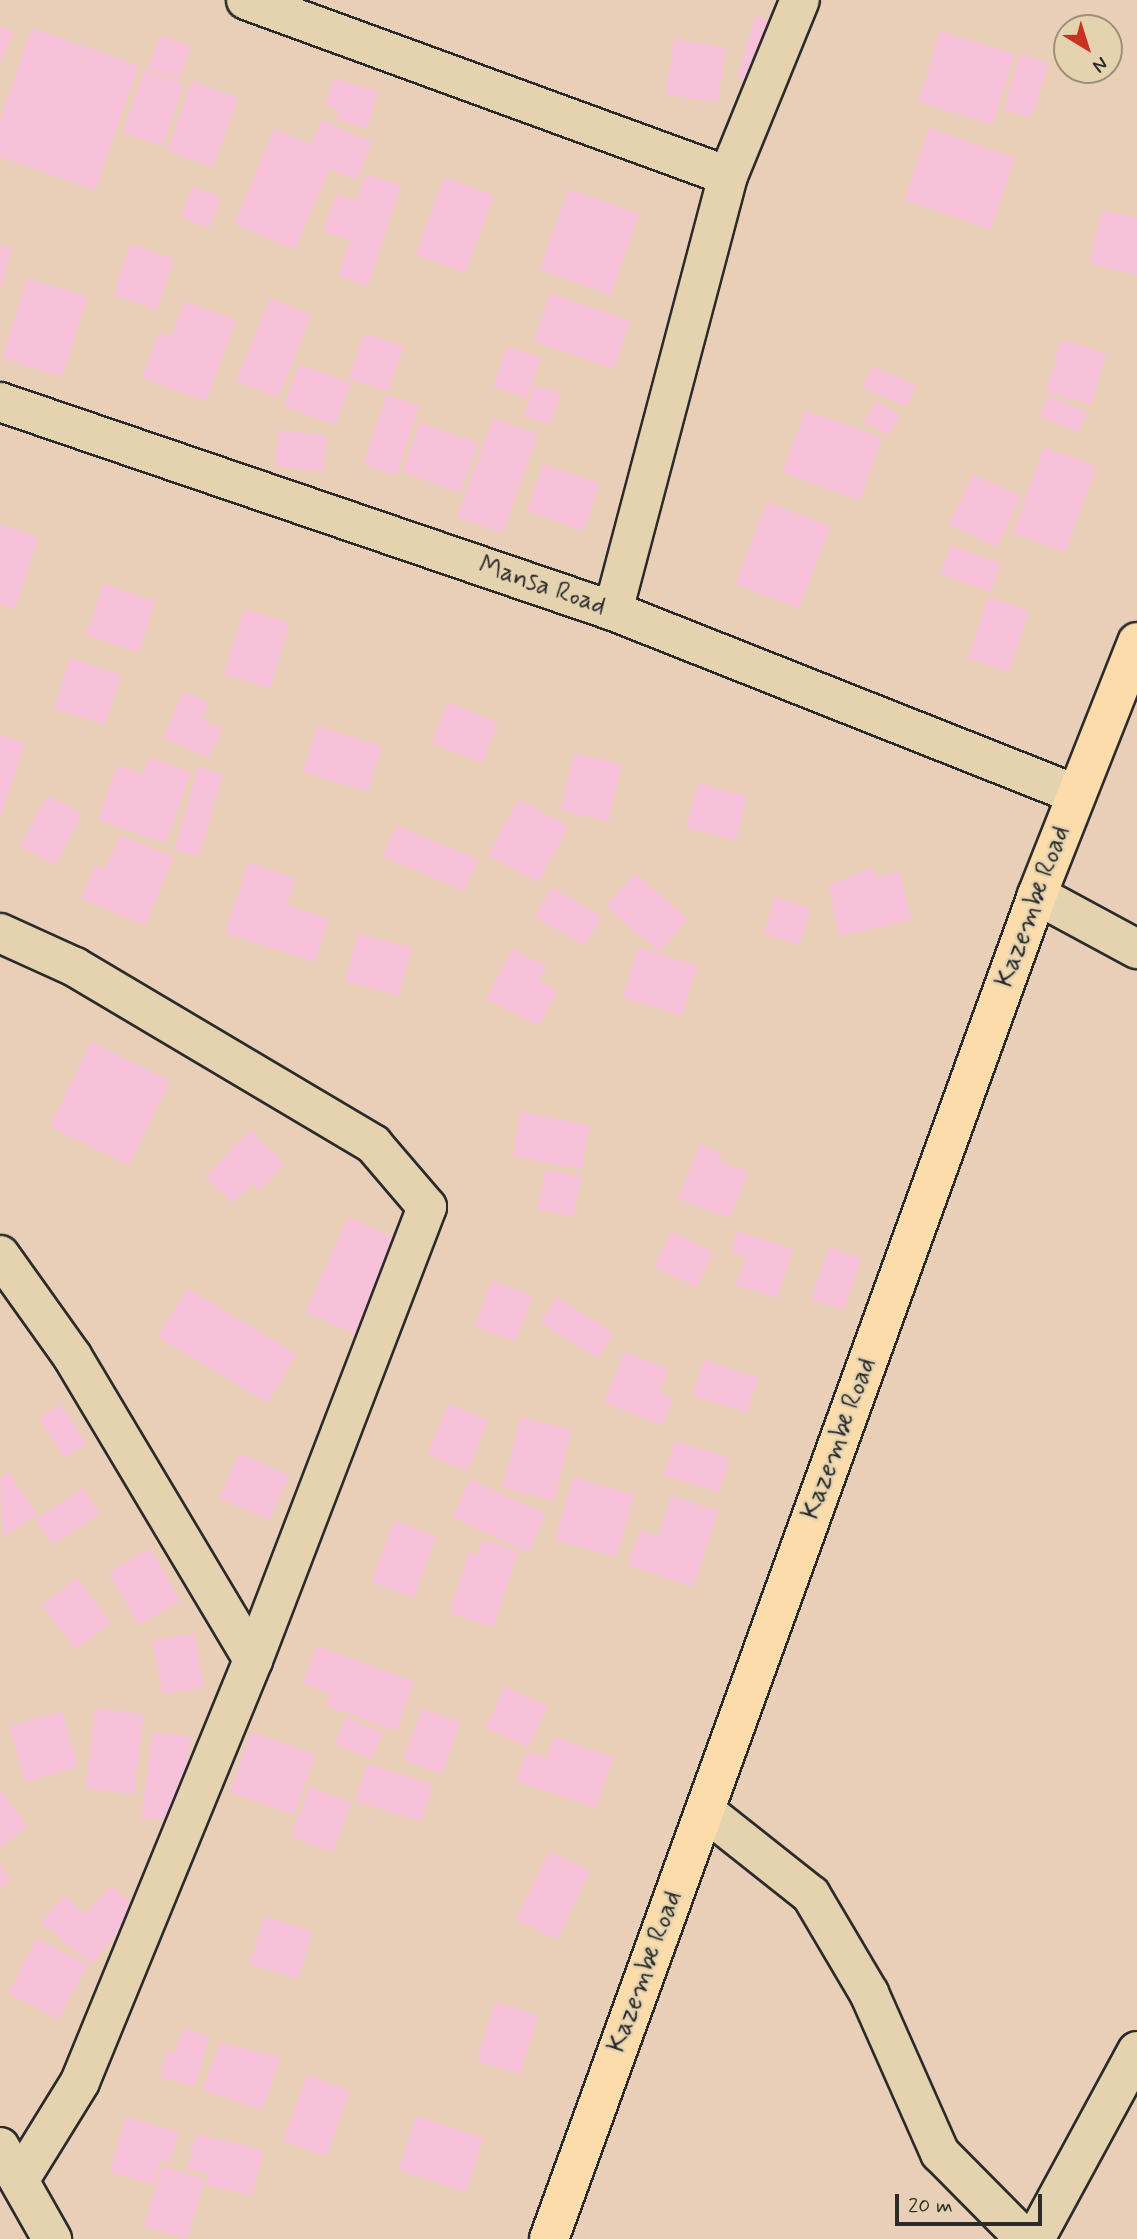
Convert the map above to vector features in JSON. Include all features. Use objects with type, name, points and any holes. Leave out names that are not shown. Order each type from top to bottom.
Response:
[{"type":"main road","name":"Kazembe Road","points":[[549,2239],[1037,895],[1137,642]]},
{"type":"street","points":[[246,0],[313,10],[728,176]]},
{"type":"street","points":[[613,611],[728,176],[800,0]]},
{"type":"street","name":"Mansa Road","points":[[0,402],[613,611],[1076,794]]},
{"type":"street","points":[[1037,895],[1137,949]]},
{"type":"street","points":[[0,933],[75,967],[373,1144],[427,1207],[253,1660],[80,2082],[10,2163],[52,2239]]},
{"type":"street","points":[[0,1255],[72,1356],[253,1660]]},
{"type":"street","points":[[705,1811],[811,1895],[869,1993],[940,2153],[1025,2239]]},
{"type":"street","points":[[1035,2239],[1137,2051]]},
{"type":"building","points":[[755,16],[783,24],[766,85],[738,77]]},
{"type":"building","points":[[0,26],[14,33],[0,62]]},
{"type":"building","points":[[32,28],[139,65],[95,190],[0,157],[0,119]]},
{"type":"building","points":[[940,31],[1015,54],[993,125],[918,102]]},
{"type":"building","points":[[160,35],[191,46],[179,80],[148,69]]},
{"type":"building","points":[[674,39],[726,47],[718,103],[665,94]]},
{"type":"building","points":[[1020,54],[1049,63],[1032,118],[1003,109]]},
{"type":"building","points":[[144,70],[184,84],[162,146],[123,132]]},
{"type":"building","points":[[333,78],[378,91],[367,128],[336,120],[339,110],[325,106]]},
{"type":"building","points":[[192,81],[238,98],[213,167],[167,151]]},
{"type":"building","points":[[321,120],[372,142],[357,180],[329,169],[295,250],[234,224],[274,129],[311,144]]},
{"type":"building","points":[[929,128],[1015,158],[990,229],[904,200]]},
{"type":"building","points":[[365,174],[401,185],[368,286],[338,276],[350,240],[323,231],[336,194],[357,201]]},
{"type":"building","points":[[444,177],[494,195],[465,273],[416,255]]},
{"type":"building","points":[[192,186],[221,197],[209,228],[180,217]]},
{"type":"building","points":[[568,189],[639,213],[611,295],[540,270]]},
{"type":"building","points":[[1102,210],[1137,218],[1137,275],[1089,263]]},
{"type":"building","points":[[130,244],[174,258],[157,310],[113,295]]},
{"type":"building","points":[[0,245],[12,249],[1,288],[0,288]]},
{"type":"building","points":[[27,278],[87,296],[63,377],[2,358]]},
{"type":"building","points":[[550,293],[630,321],[614,369],[533,341]]},
{"type":"building","points":[[270,298],[312,315],[278,398],[236,381]]},
{"type":"building","points":[[184,301],[236,320],[206,401],[142,378],[159,332],[171,336]]},
{"type":"building","points":[[364,333],[404,347],[388,392],[348,378]]},
{"type":"building","points":[[1061,340],[1106,353],[1091,405],[1046,392]]},
{"type":"building","points":[[507,346],[541,358],[527,398],[493,387]]},
{"type":"building","points":[[299,364],[351,383],[335,425],[284,406]]},
{"type":"building","points":[[872,366],[916,385],[907,407],[863,388]]},
{"type":"building","points":[[534,385],[561,394],[550,425],[524,416]]},
{"type":"building","points":[[386,395],[419,406],[397,475],[363,464]]},
{"type":"building","points":[[1048,396],[1087,412],[1079,432],[1040,416]]},
{"type":"building","points":[[876,401],[900,415],[888,436],[864,422]]},
{"type":"building","points":[[805,410],[882,438],[859,500],[782,472]]},
{"type":"building","points":[[493,418],[538,434],[502,533],[457,517]]},
{"type":"building","points":[[420,422],[478,443],[460,493],[402,472]]},
{"type":"building","points":[[279,430],[328,436],[323,472],[275,466]]},
{"type":"building","points":[[1044,447],[1097,466],[1065,553],[1013,533]]},
{"type":"building","points":[[543,464],[600,484],[583,531],[527,511]]},
{"type":"building","points":[[973,474],[1021,496],[997,547],[949,525]]},
{"type":"building","points":[[767,502],[830,526],[799,609],[735,584]]},
{"type":"building","points":[[0,524],[38,537],[15,609],[0,604]]},
{"type":"building","points":[[951,545],[1001,563],[990,592],[940,574]]},
{"type":"building","points":[[103,584],[155,601],[139,652],[86,635]]},
{"type":"building","points":[[988,597],[1029,610],[1009,672],[968,659]]},
{"type":"building","points":[[244,609],[290,623],[270,688],[224,674]]},
{"type":"building","points":[[70,658],[121,675],[105,725],[54,708]]},
{"type":"building","points":[[184,691],[209,703],[201,719],[222,729],[208,758],[163,737]]},
{"type":"building","points":[[448,702],[498,722],[482,763],[432,743]]},
{"type":"building","points":[[317,726],[382,746],[368,792],[303,772]]},
{"type":"building","points":[[0,735],[25,743],[1,816],[0,816]]},
{"type":"building","points":[[574,753],[622,764],[608,822],[561,810]]},
{"type":"building","points":[[149,757],[191,772],[166,843],[98,820],[117,765],[143,774]]},
{"type":"building","points":[[198,767],[223,774],[199,857],[174,850]]},
{"type":"building","points":[[698,783],[747,796],[735,841],[686,827]]},
{"type":"building","points":[[47,795],[82,814],[55,865],[20,846]]},
{"type":"building","points":[[518,799],[568,826],[538,882],[488,856]]},
{"type":"building","points":[[396,825],[478,860],[465,891],[383,856]]},
{"type":"building","points":[[120,835],[174,857],[145,925],[81,899],[95,865],[105,869]]},
{"type":"building","points":[[248,862],[295,878],[287,905],[329,919],[315,962],[225,933]]},
{"type":"building","points":[[873,867],[875,878],[900,871],[911,920],[839,936],[828,885]]},
{"type":"building","points":[[635,873],[688,919],[659,952],[606,906]]},
{"type":"building","points":[[552,887],[602,917],[584,946],[534,916]]},
{"type":"building","points":[[775,897],[811,909],[799,945],[763,933]]},
{"type":"building","points":[[358,933],[412,947],[399,996],[345,981]]},
{"type":"building","points":[[638,947],[697,965],[682,1016],[623,998]]},
{"type":"building","points":[[512,949],[547,966],[539,981],[557,991],[539,1026],[486,999]]},
{"type":"building","points":[[91,1042],[170,1081],[129,1165],[50,1126]]},
{"type":"building","points":[[521,1112],[590,1125],[581,1170],[512,1156]]},
{"type":"building","points":[[250,1130],[285,1164],[259,1191],[252,1183],[233,1203],[205,1177]]},
{"type":"building","points":[[700,1144],[722,1153],[719,1161],[748,1172],[730,1218],[678,1199]]},
{"type":"building","points":[[546,1169],[582,1177],[573,1217],[537,1209]]},
{"type":"building","points":[[348,1217],[397,1239],[355,1334],[306,1312]]},
{"type":"building","points":[[737,1231],[793,1249],[777,1298],[736,1285],[746,1257],[731,1252]]},
{"type":"building","points":[[671,1232],[714,1252],[697,1287],[655,1267]]},
{"type":"building","points":[[829,1247],[861,1258],[843,1310],[811,1299]]},
{"type":"building","points":[[492,1280],[533,1296],[516,1342],[474,1326]]},
{"type":"building","points":[[187,1288],[297,1354],[267,1403],[158,1337]]},
{"type":"building","points":[[556,1297],[614,1333],[598,1358],[540,1322]]},
{"type":"building","points":[[624,1352],[669,1369],[659,1393],[673,1398],[663,1425],[604,1403]]},
{"type":"building","points":[[704,1360],[758,1378],[747,1413],[693,1395]]},
{"type":"building","points":[[61,1404],[86,1444],[64,1458],[39,1418]]},
{"type":"building","points":[[448,1404],[488,1420],[467,1471],[427,1455]]},
{"type":"building","points":[[520,1417],[571,1430],[554,1501],[502,1488]]},
{"type":"building","points":[[675,1441],[730,1458],[719,1492],[664,1475]]},
{"type":"building","points":[[239,1453],[289,1475],[269,1520],[219,1498]]},
{"type":"building","points":[[8,1472],[37,1514],[3,1537],[0,1478]]},
{"type":"building","points":[[573,1477],[635,1495],[617,1557],[555,1539]]},
{"type":"building","points":[[470,1479],[546,1514],[528,1553],[452,1517]]},
{"type":"building","points":[[83,1488],[100,1514],[52,1545],[35,1519]]},
{"type":"building","points":[[671,1495],[718,1511],[693,1587],[628,1565],[640,1530],[658,1536]]},
{"type":"building","points":[[394,1520],[436,1535],[414,1597],[371,1582]]},
{"type":"building","points":[[482,1540],[518,1551],[494,1627],[449,1613],[469,1552],[478,1555]]},
{"type":"building","points":[[150,1548],[180,1601],[139,1625],[108,1572]]},
{"type":"building","points":[[77,1578],[111,1623],[76,1649],[42,1604]]},
{"type":"building","points":[[194,1633],[204,1687],[162,1694],[153,1640]]},
{"type":"building","points":[[317,1646],[414,1681],[396,1731],[326,1706],[331,1694],[303,1683]]},
{"type":"building","points":[[505,1686],[548,1706],[528,1748],[486,1728]]},
{"type":"building","points":[[95,1708],[144,1714],[134,1794],[85,1788]]},
{"type":"building","points":[[422,1708],[461,1722],[442,1774],[403,1760]]},
{"type":"building","points":[[62,1711],[78,1767],[25,1782],[9,1726]]},
{"type":"building","points":[[346,1717],[383,1733],[371,1759],[335,1744]]},
{"type":"building","points":[[152,1732],[191,1737],[180,1822],[142,1817]]},
{"type":"building","points":[[251,1732],[315,1754],[294,1815],[230,1793]]},
{"type":"building","points":[[554,1737],[613,1757],[596,1808],[516,1781],[527,1751],[546,1758]]},
{"type":"building","points":[[367,1764],[433,1784],[422,1821],[356,1801]]},
{"type":"building","points":[[309,1787],[351,1802],[333,1852],[291,1837]]},
{"type":"building","points":[[0,1790],[28,1826],[0,1848]]},
{"type":"building","points":[[549,1851],[590,1871],[557,1939],[516,1919]]},
{"type":"building","points":[[0,1865],[11,1880],[0,1888]]},
{"type":"building","points":[[111,1885],[138,1909],[91,1964],[41,1922],[64,1895],[85,1914]]},
{"type":"building","points":[[264,1916],[313,1931],[298,1979],[249,1964]]},
{"type":"building","points":[[37,1938],[87,1965],[58,2020],[8,1993]]},
{"type":"building","points":[[495,2002],[538,2015],[520,2074],[477,2061]]},
{"type":"building","points":[[184,2028],[209,2036],[195,2087],[160,2077],[167,2050],[175,2052]]},
{"type":"building","points":[[220,2043],[281,2057],[262,2110],[202,2090]]},
{"type":"building","points":[[307,2075],[350,2091],[326,2157],[283,2141]]},
{"type":"building","points":[[416,2116],[484,2138],[466,2192],[398,2170]]},
{"type":"building","points":[[126,2117],[179,2132],[169,2163],[161,2160],[154,2185],[110,2172]]},
{"type":"building","points":[[196,2134],[263,2150],[252,2196],[206,2185],[208,2174],[187,2169]]},
{"type":"building","points":[[162,2166],[205,2179],[187,2239],[144,2226]]}]
